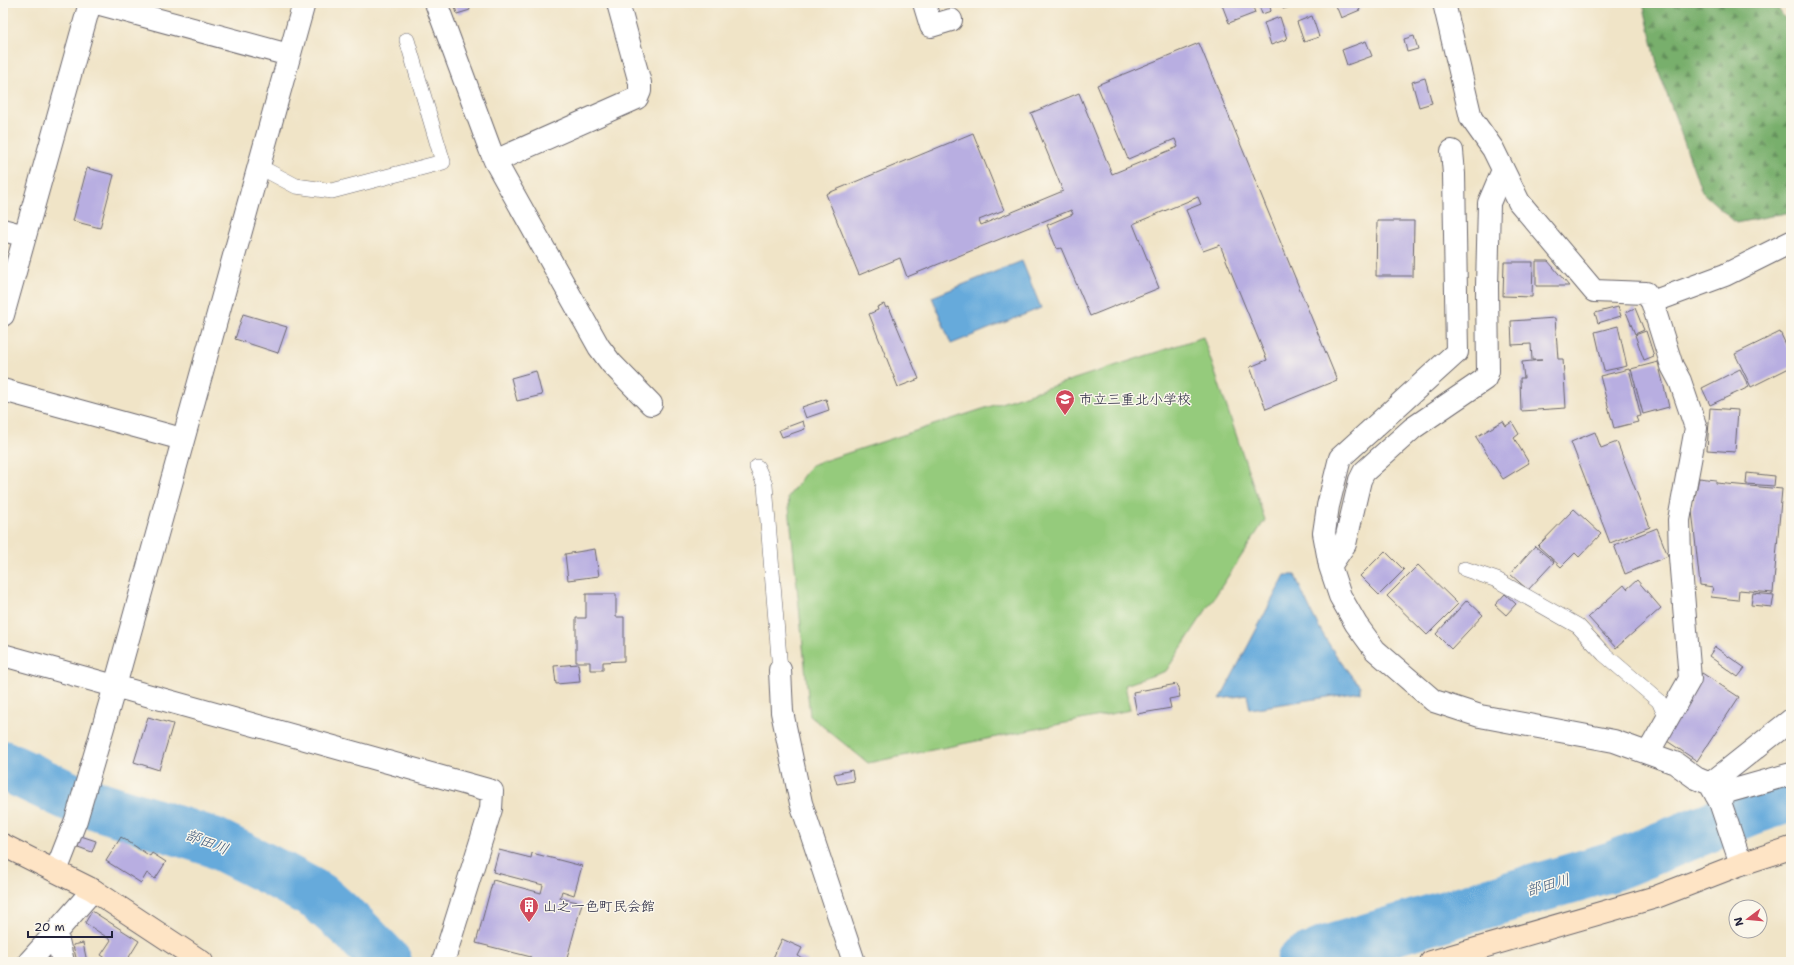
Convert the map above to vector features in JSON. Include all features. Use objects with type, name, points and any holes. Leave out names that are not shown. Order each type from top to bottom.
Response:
[{"type":"street","points":[[3,315],[90,3]]},
{"type":"street","points":[[96,3],[289,55]]},
{"type":"street","points":[[56,871],[76,820],[115,686],[182,439],[304,3]]},
{"type":"street","points":[[436,3],[490,149],[496,161],[599,347],[611,363],[651,404]]},
{"type":"street","points":[[496,161],[637,98],[640,91],[640,83],[618,3]]},
{"type":"street","points":[[924,3],[931,26],[951,20]]},
{"type":"street","points":[[1444,3],[1470,118],[1493,149],[1519,202],[1594,291],[1646,293],[1652,302],[1672,366],[1680,381],[1696,428],[1679,520],[1680,557],[1690,679],[1648,753]]},
{"type":"street","points":[[1452,151],[1454,174],[1457,352],[1340,458],[1328,506],[1324,533],[1330,566],[1340,596],[1356,624],[1375,650],[1434,701],[1480,716],[1614,741],[1675,763],[1715,794],[1738,855]]},
{"type":"street","points":[[1330,566],[1345,544],[1360,480],[1364,472],[1413,428],[1485,378],[1488,371],[1488,203],[1503,170]]},
{"type":"street","points":[[3,230],[25,236]]},
{"type":"street","points":[[1652,302],[1725,275],[1791,242]]},
{"type":"street","points":[[3,390],[182,439]]},
{"type":"street","points":[[3,655],[492,791],[491,809],[444,959],[445,962]]},
{"type":"street","points":[[780,670],[782,712],[801,804],[854,962]]},
{"type":"street","points":[[1715,794],[1791,720]]},
{"type":"street","points":[[1715,794],[1791,774]]},
{"type":"street","points":[[3,845],[93,890],[202,962]]},
{"type":"street","points":[[1431,962],[1656,897],[1738,855],[1791,848]]},
{"type":"street","points":[[28,962],[93,890]]},
{"type":"street","points":[[56,932],[63,962]]},
{"type":"lane","points":[[258,166],[296,186],[332,191],[443,162],[407,40]]},
{"type":"lane","points":[[757,467],[765,485],[780,670]]},
{"type":"lane","points":[[1465,569],[1496,580],[1578,626],[1604,654],[1659,701],[1668,719]]},
{"type":"green space","points":[[1643,3],[1774,3],[1791,27],[1791,212],[1736,223],[1702,192],[1659,72]]},
{"type":"green space","points":[[1203,337],[1265,520],[1166,671],[1125,685],[1130,710],[868,763],[810,716],[788,497],[811,465]]},
{"type":"water","points":[[1022,261],[1041,308],[951,344],[932,297]]},
{"type":"water","points":[[1285,575],[1295,575],[1315,620],[1339,660],[1360,686],[1360,692],[1250,709],[1247,695],[1220,699]]},
{"type":"building","points":[[454,3],[468,3],[470,10],[457,14]]},
{"type":"building","points":[[1227,3],[1252,3],[1255,13],[1229,23],[1222,5]]},
{"type":"building","points":[[1258,3],[1269,3],[1271,11],[1262,14]]},
{"type":"building","points":[[1281,3],[1296,3],[1297,5],[1283,9]]},
{"type":"building","points":[[1335,3],[1357,3],[1360,10],[1341,18]]},
{"type":"building","points":[[1312,16],[1319,37],[1304,42],[1297,22]]},
{"type":"building","points":[[1280,17],[1287,39],[1271,45],[1264,23]]},
{"type":"building","points":[[1414,36],[1418,49],[1407,52],[1404,39]]},
{"type":"building","points":[[1366,41],[1372,56],[1347,65],[1342,50]]},
{"type":"building","points":[[1199,43],[1337,380],[1266,409],[1250,367],[1267,360],[1220,245],[1203,251],[1186,210],[1201,204],[1198,197],[1133,224],[1159,288],[1090,316],[1061,248],[1057,249],[1047,225],[1073,214],[1071,210],[907,277],[900,258],[859,275],[826,194],[973,133],[1004,210],[979,220],[981,225],[1063,191],[1031,113],[1079,93],[1112,174],[1178,147],[1175,139],[1128,159],[1097,85]]},
{"type":"building","points":[[1425,78],[1432,103],[1419,107],[1412,82]]},
{"type":"building","points":[[87,168],[114,175],[100,228],[73,221]]},
{"type":"building","points":[[1377,221],[1414,221],[1413,276],[1376,276]]},
{"type":"building","points":[[1536,261],[1548,261],[1569,286],[1536,286]]},
{"type":"building","points":[[1504,262],[1533,262],[1532,297],[1503,296]]},
{"type":"building","points":[[884,304],[886,308],[889,307],[919,379],[898,387],[869,314],[878,310],[877,307]]},
{"type":"building","points":[[1618,307],[1621,316],[1598,323],[1595,313]]},
{"type":"building","points":[[1635,308],[1644,330],[1635,334],[1626,312]]},
{"type":"building","points":[[243,314],[287,327],[278,353],[235,339]]},
{"type":"building","points":[[1555,318],[1558,359],[1563,359],[1566,408],[1521,411],[1520,378],[1524,378],[1522,362],[1542,360],[1532,360],[1531,344],[1512,345],[1511,321]]},
{"type":"building","points":[[1618,326],[1627,366],[1604,371],[1595,332]]},
{"type":"building","points":[[1646,331],[1654,356],[1644,360],[1635,335]]},
{"type":"building","points":[[1780,332],[1791,355],[1791,367],[1751,387],[1735,354]]},
{"type":"building","points":[[1658,362],[1669,407],[1643,414],[1631,369]]},
{"type":"building","points":[[1629,369],[1641,416],[1636,417],[1638,422],[1614,428],[1600,376]]},
{"type":"building","points":[[1740,369],[1749,387],[1710,405],[1702,388]]},
{"type":"building","points":[[536,371],[542,395],[517,401],[511,378]]},
{"type":"building","points":[[826,399],[829,410],[806,418],[802,407]]},
{"type":"building","points":[[1710,408],[1738,410],[1735,452],[1707,450]]},
{"type":"building","points":[[803,421],[805,429],[782,437],[779,430]]},
{"type":"building","points":[[1503,421],[1506,426],[1512,422],[1519,434],[1514,438],[1529,463],[1503,479],[1476,437]]},
{"type":"building","points":[[1595,432],[1601,448],[1617,442],[1650,527],[1610,543],[1571,442]]},
{"type":"building","points":[[1747,473],[1775,476],[1774,486],[1746,484]]},
{"type":"building","points":[[1699,478],[1716,480],[1716,483],[1782,489],[1773,593],[1739,590],[1738,600],[1711,597],[1713,587],[1700,585],[1692,510]]},
{"type":"building","points":[[1574,509],[1601,534],[1579,557],[1575,553],[1561,567],[1538,546]]},
{"type":"building","points":[[1657,528],[1668,556],[1625,574],[1614,545]]},
{"type":"building","points":[[1535,546],[1554,562],[1528,590],[1510,574]]},
{"type":"building","points":[[595,549],[599,576],[568,580],[565,554]]},
{"type":"building","points":[[1385,551],[1404,570],[1379,595],[1360,576]]},
{"type":"building","points":[[1418,565],[1458,604],[1427,635],[1387,596]]},
{"type":"building","points":[[1637,580],[1661,608],[1616,648],[1588,617],[1624,585],[1627,589]]},
{"type":"building","points":[[1753,593],[1774,595],[1772,607],[1751,605]]},
{"type":"building","points":[[586,594],[616,594],[616,617],[624,617],[624,661],[603,662],[603,670],[590,670],[590,662],[576,662],[576,618],[586,618]]},
{"type":"building","points":[[1505,594],[1516,604],[1506,615],[1495,605]]},
{"type":"building","points":[[1467,600],[1483,615],[1451,649],[1436,634]]},
{"type":"building","points":[[1715,647],[1745,668],[1738,677],[1709,656]]},
{"type":"building","points":[[578,664],[580,682],[556,684],[554,666]]},
{"type":"building","points":[[1702,673],[1739,697],[1697,761],[1661,737]]},
{"type":"building","points":[[1177,684],[1180,697],[1169,699],[1171,708],[1137,714],[1133,692]]},
{"type":"building","points":[[148,717],[173,724],[159,770],[134,762]]},
{"type":"building","points":[[852,770],[854,781],[837,784],[834,774]]},
{"type":"building","points":[[81,836],[96,841],[92,852],[78,847]]},
{"type":"building","points":[[121,837],[150,856],[152,853],[166,862],[155,879],[147,873],[141,883],[106,861]]},
{"type":"building","name":"山之一色町民会館","points":[[499,850],[531,858],[532,853],[582,866],[574,895],[562,891],[560,898],[582,903],[566,962],[529,962],[531,957],[476,943],[493,880],[541,893],[543,885],[493,872]]},
{"type":"building","points":[[92,911],[139,941],[126,962],[112,962],[101,955],[111,940],[85,923]]},
{"type":"building","points":[[782,939],[802,948],[798,956],[808,961],[771,962]]},
{"type":"building","points":[[83,943],[87,962],[77,962],[73,945]]},
{"type":"waterway","name":"部田川","points":[[3,765],[71,797],[213,842],[277,874],[319,897],[355,929],[387,962]]},
{"type":"waterway","name":"部田川","points":[[1301,962],[1328,950],[1613,866],[1752,810],[1791,797]]},
{"type":"place","name":"市立三重北小学校","points":[[1065,416]]},
{"type":"place","name":"山之一色町民会館","points":[[529,923]]}]
